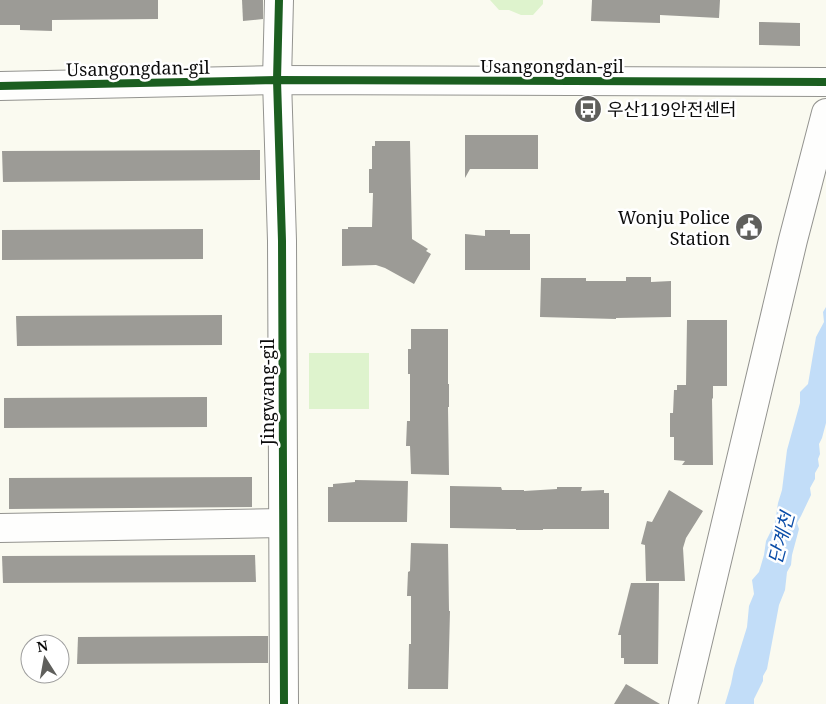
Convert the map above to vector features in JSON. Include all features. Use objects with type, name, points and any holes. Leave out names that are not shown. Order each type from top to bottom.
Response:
[{"type":"street","points":[[277,80],[279,0]]},
{"type":"street","name":"Usangongdan-gil","points":[[0,86],[277,80],[826,82]]},
{"type":"street","name":"Jingwang-gil","points":[[277,80],[282,241],[284,704]]},
{"type":"street","points":[[684,704],[793,240],[826,113]]},
{"type":"street","points":[[0,528],[283,523]]},
{"type":"green space","points":[[490,0],[543,0],[543,4],[533,15],[521,15],[509,10],[499,10]]},
{"type":"green space","points":[[309,353],[369,353],[369,409],[309,409]]},
{"type":"water","name":"단계천","points":[[826,307],[826,423],[819,444],[819,466],[810,488],[811,495],[797,523],[799,529],[791,565],[787,572],[785,590],[779,605],[767,669],[754,699],[754,704],[725,704],[747,627],[749,606],[754,594],[752,580],[759,572],[766,541],[775,523],[782,490],[787,450],[800,403],[800,392],[808,384],[816,337],[824,322],[823,312]]},
{"type":"building","points":[[0,0],[158,0],[158,19],[52,20],[52,31],[20,30],[20,25],[0,25]]},
{"type":"building","points":[[242,0],[263,0],[263,19],[243,21]]},
{"type":"building","points":[[592,0],[720,0],[719,18],[660,15],[660,23],[591,21]]},
{"type":"building","points":[[759,22],[800,23],[800,46],[759,45]]},
{"type":"building","points":[[465,135],[538,135],[538,169],[470,169],[465,178]]},
{"type":"building","points":[[375,141],[410,141],[412,239],[428,249],[426,251],[431,254],[414,284],[376,265],[342,266],[342,229],[348,229],[348,227],[372,227],[373,193],[369,193],[369,169],[372,169],[372,146],[375,146]]},
{"type":"building","points":[[260,150],[260,180],[3,182],[2,151]]},
{"type":"building","points":[[203,229],[203,259],[2,260],[2,230]]},
{"type":"building","points":[[485,230],[510,230],[510,234],[530,234],[530,270],[465,270],[465,234],[485,236]]},
{"type":"building","points":[[626,277],[651,277],[651,282],[671,281],[671,317],[616,319],[540,317],[541,278],[586,278],[586,281],[626,281]]},
{"type":"building","points":[[222,315],[222,345],[17,346],[16,316]]},
{"type":"building","points":[[687,320],[727,320],[727,386],[713,386],[713,465],[682,465],[685,461],[674,460],[674,437],[670,437],[670,413],[673,413],[674,390],[677,390],[677,385],[686,385]]},
{"type":"building","points":[[411,329],[448,329],[449,475],[411,474],[410,446],[406,446],[407,421],[410,421],[408,349],[411,349]]},
{"type":"building","points":[[207,397],[207,427],[4,428],[4,398]]},
{"type":"building","points":[[252,477],[252,507],[9,509],[9,478]]},
{"type":"building","points":[[355,480],[408,481],[407,522],[328,522],[328,487],[333,487],[333,484],[355,482]]},
{"type":"building","points":[[450,486],[501,487],[502,490],[524,491],[557,489],[557,487],[582,487],[581,491],[604,490],[604,493],[609,493],[609,529],[516,530],[450,528]]},
{"type":"building","points":[[669,490],[703,511],[686,538],[683,548],[685,581],[646,581],[645,545],[641,544],[647,521],[652,522]]},
{"type":"building","points":[[411,543],[448,544],[450,611],[448,689],[408,689],[409,644],[411,644],[411,596],[407,596]]},
{"type":"building","points":[[255,555],[256,582],[3,583],[2,556]]},
{"type":"building","points":[[631,583],[659,583],[658,664],[624,664],[624,658],[621,658],[621,635],[618,635]]},
{"type":"building","points":[[268,636],[268,663],[77,664],[78,637]]},
{"type":"building","points":[[626,684],[660,704],[614,704]]},
{"type":"cycle path","points":[[279,0],[277,80],[282,241],[284,704]]},
{"type":"cycle path","points":[[0,86],[277,80],[826,82]]},
{"type":"place","name":"우산119안전센터","points":[[588,109]]},
{"type":"place","name":"Wonju Police Station","points":[[749,227]]}]
